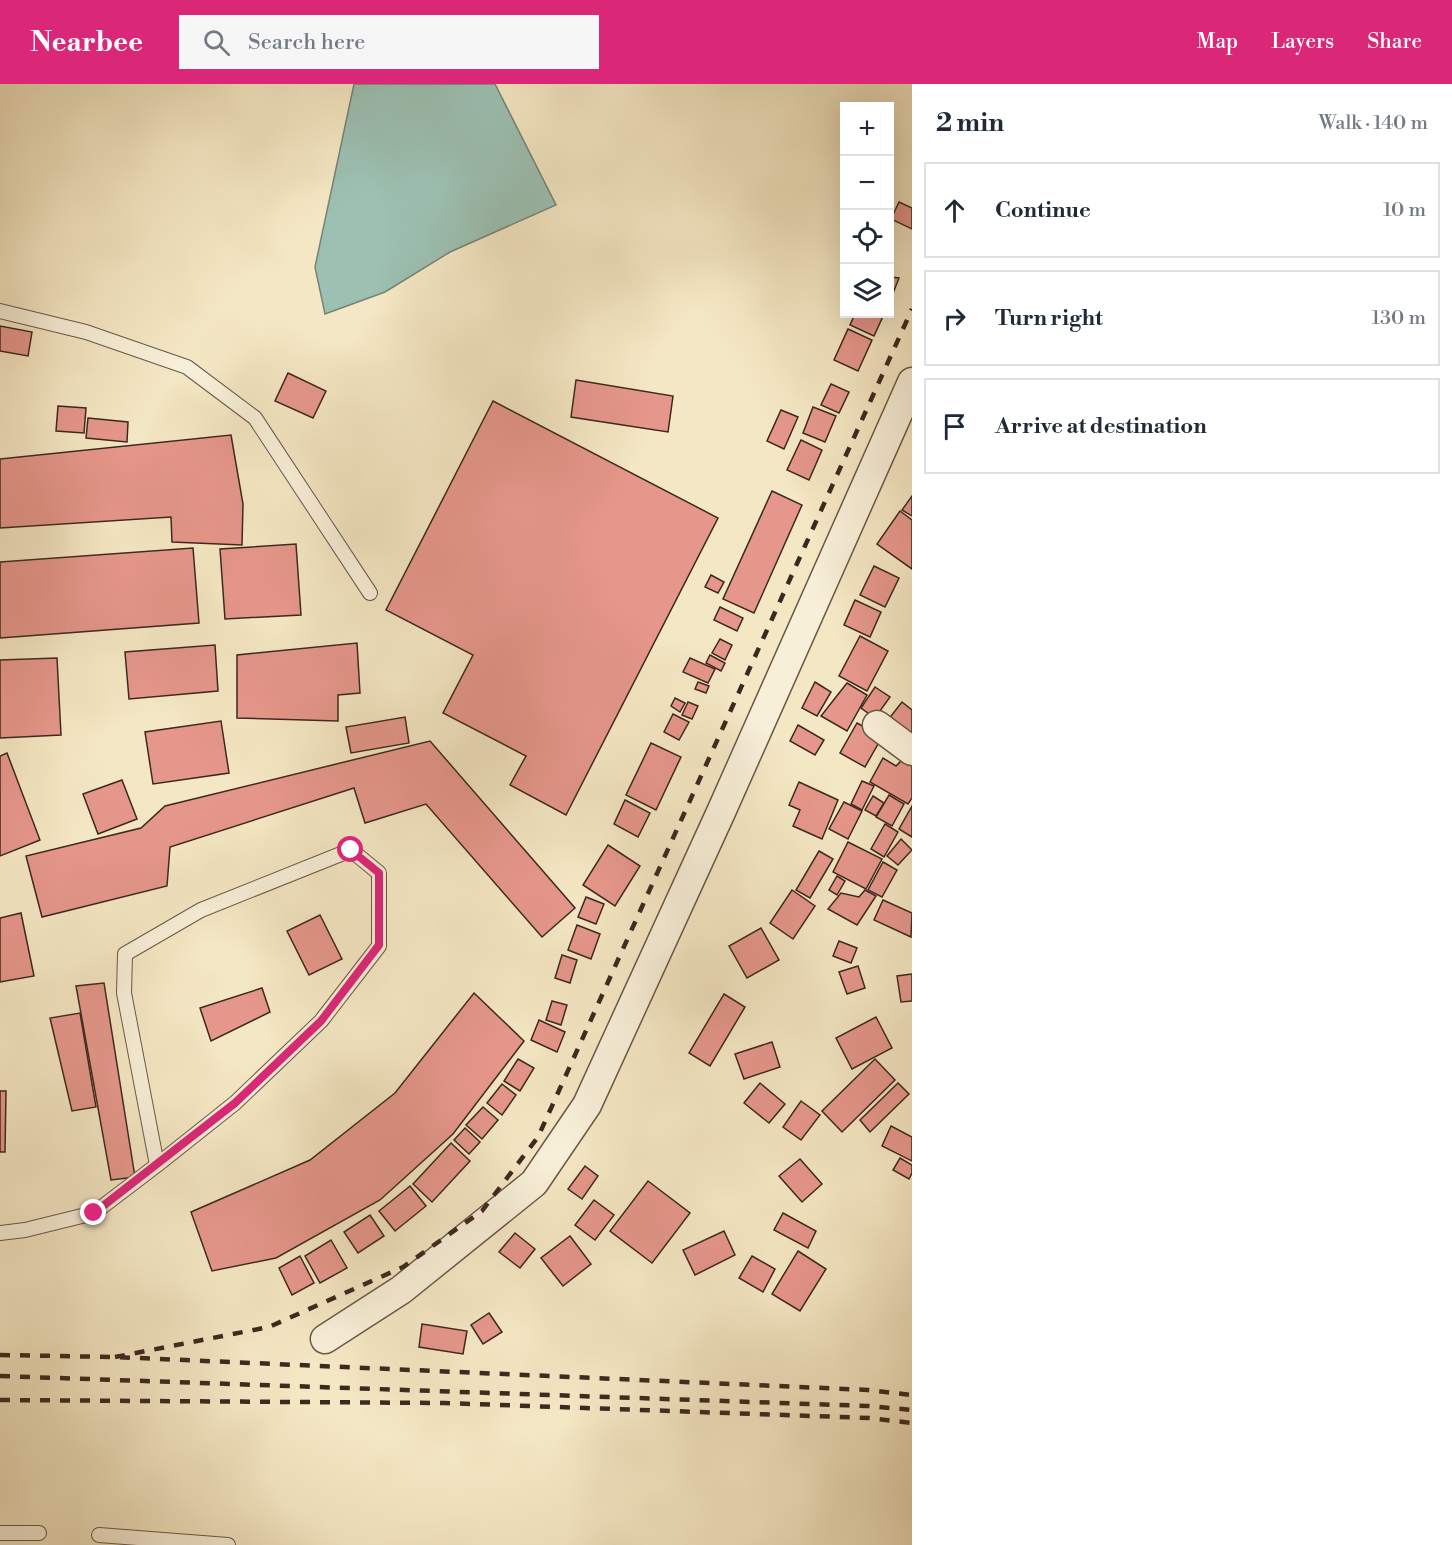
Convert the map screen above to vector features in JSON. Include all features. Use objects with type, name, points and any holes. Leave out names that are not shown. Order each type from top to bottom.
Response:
[{"type":"street","points":[[325,1339],[401,1290],[534,1183],[587,1105],[721,812],[912,382]]},
{"type":"street","points":[[877,725],[912,751]]},
{"type":"lane","points":[[0,311],[86,332],[187,367],[255,418],[370,593]]},
{"type":"lane","points":[[0,1233],[25,1230],[94,1213],[157,1165],[235,1103],[321,1021],[379,945],[379,873],[351,850],[201,910],[125,954],[124,993],[157,1165]]},
{"type":"lane","points":[[0,1533],[39,1533]]},
{"type":"lane","points":[[99,1535],[143,1542],[228,1545]]},
{"type":"lane","points":[[0,1538],[2,1545]]},
{"type":"shaded area","points":[[354,84],[495,84],[556,205],[450,252],[385,292],[325,314],[315,267]]},
{"type":"building","points":[[899,202],[912,208],[912,229],[894,220],[894,213]]},
{"type":"building","points":[[894,277],[899,278],[894,291]]},
{"type":"building","points":[[853,318],[882,318],[874,336],[850,325]]},
{"type":"building","points":[[0,326],[32,332],[28,356],[0,351]]},
{"type":"building","points":[[848,329],[872,340],[858,371],[834,360]]},
{"type":"building","points":[[288,373],[326,391],[313,418],[275,401]]},
{"type":"building","points":[[576,380],[673,396],[668,432],[571,417]]},
{"type":"building","points":[[831,384],[849,392],[839,413],[821,405]]},
{"type":"building","points":[[493,401],[718,518],[566,815],[510,785],[526,756],[443,713],[473,655],[386,610]]},
{"type":"building","points":[[58,406],[86,408],[84,433],[56,431]]},
{"type":"building","points":[[813,407],[836,416],[825,442],[803,433]]},
{"type":"building","points":[[781,410],[798,417],[784,449],[767,441]]},
{"type":"building","points":[[88,418],[128,422],[127,442],[86,438]]},
{"type":"building","points":[[231,435],[243,504],[242,545],[172,542],[171,517],[0,528],[0,459]]},
{"type":"building","points":[[801,440],[822,450],[809,480],[787,470]]},
{"type":"building","points":[[772,491],[802,505],[754,613],[723,599]]},
{"type":"building","points":[[912,496],[912,516],[902,510]]},
{"type":"building","points":[[900,511],[912,520],[912,569],[877,544]]},
{"type":"building","points":[[296,544],[301,615],[225,619],[220,549]]},
{"type":"building","points":[[193,548],[199,623],[0,638],[0,562]]},
{"type":"building","points":[[874,566],[899,578],[885,607],[860,595]]},
{"type":"building","points":[[711,575],[724,582],[718,593],[705,587]]},
{"type":"building","points":[[855,600],[881,612],[870,637],[844,625]]},
{"type":"building","points":[[720,607],[743,618],[737,631],[714,620]]},
{"type":"building","points":[[860,636],[888,651],[867,691],[839,676]]},
{"type":"building","points":[[720,639],[732,645],[725,660],[712,653]]},
{"type":"building","points":[[357,643],[360,693],[338,695],[338,721],[237,718],[237,655]]},
{"type":"building","points":[[215,645],[218,691],[129,699],[125,652]]},
{"type":"building","points":[[710,655],[725,663],[721,671],[706,663]]},
{"type":"building","points":[[57,658],[61,735],[0,738],[0,660]]},
{"type":"building","points":[[690,658],[715,669],[708,683],[683,672]]},
{"type":"building","points":[[698,682],[709,686],[706,693],[695,689]]},
{"type":"building","points":[[815,682],[831,692],[817,716],[802,708]]},
{"type":"building","points":[[847,683],[867,695],[847,731],[821,716]]},
{"type":"building","points":[[875,687],[890,697],[875,718],[861,708]]},
{"type":"building","points":[[675,698],[685,703],[680,712],[671,706]]},
{"type":"building","points":[[688,702],[698,706],[692,719],[682,715]]},
{"type":"building","points":[[902,702],[912,710],[912,741],[884,725]]},
{"type":"building","points":[[673,714],[689,722],[679,740],[664,732]]},
{"type":"building","points":[[405,717],[409,743],[351,753],[346,727]]},
{"type":"building","points":[[221,721],[229,773],[153,784],[145,732]]},
{"type":"building","points":[[857,723],[882,737],[865,767],[840,753]]},
{"type":"building","points":[[798,725],[824,740],[815,755],[790,741]]},
{"type":"building","points":[[430,741],[575,908],[542,937],[426,804],[365,823],[354,788],[170,847],[167,886],[42,917],[26,856],[141,828],[165,806]]},
{"type":"building","points":[[651,743],[681,757],[656,810],[626,795]]},
{"type":"building","points":[[7,753],[40,840],[0,856],[0,756]]},
{"type":"building","points":[[907,755],[912,760],[912,798],[908,804],[870,782],[883,758],[896,766]]},
{"type":"building","points":[[122,780],[137,819],[98,834],[83,794]]},
{"type":"building","points":[[862,781],[874,786],[862,810],[851,804]]},
{"type":"building","points":[[799,782],[838,800],[822,839],[793,826],[800,810],[789,805]]},
{"type":"building","points":[[889,795],[904,804],[892,826],[876,817]]},
{"type":"building","points":[[873,796],[884,803],[876,816],[865,810]]},
{"type":"building","points":[[625,800],[650,813],[638,837],[614,824]]},
{"type":"building","points":[[844,802],[862,811],[848,839],[829,829]]},
{"type":"building","points":[[912,806],[912,837],[899,829]]},
{"type":"building","points":[[885,824],[898,832],[884,857],[871,849]]},
{"type":"building","points":[[901,839],[912,850],[898,865],[887,856]]},
{"type":"building","points":[[848,842],[882,859],[866,889],[833,872]]},
{"type":"building","points":[[608,845],[640,866],[615,906],[583,885]]},
{"type":"building","points":[[819,851],[833,859],[810,898],[796,890]]},
{"type":"building","points":[[883,862],[897,870],[882,897],[868,890]]},
{"type":"building","points":[[837,876],[845,881],[837,895],[829,890]]},
{"type":"building","points":[[792,890],[815,906],[793,939],[770,923]]},
{"type":"building","points":[[865,890],[876,896],[857,925],[828,909],[841,893],[859,897]]},
{"type":"building","points":[[586,897],[604,904],[596,924],[578,917]]},
{"type":"building","points":[[883,900],[912,913],[911,937],[874,920]]},
{"type":"building","points":[[21,913],[34,976],[0,982],[0,918]]},
{"type":"building","points":[[320,915],[342,959],[309,975],[287,931]]},
{"type":"building","points":[[577,925],[600,934],[591,959],[568,950]]},
{"type":"building","points":[[761,928],[779,960],[747,978],[729,946]]},
{"type":"building","points":[[839,941],[857,948],[851,963],[833,956]]},
{"type":"building","points":[[562,955],[577,960],[570,983],[555,978]]},
{"type":"building","points":[[858,966],[865,988],[847,994],[839,972]]},
{"type":"building","points":[[912,974],[912,1001],[901,1002],[897,976]]},
{"type":"building","points":[[104,983],[135,1177],[111,1180],[76,986]]},
{"type":"building","points":[[262,988],[270,1012],[211,1041],[200,1008]]},
{"type":"building","points":[[474,993],[524,1041],[453,1134],[380,1200],[276,1258],[212,1271],[191,1212],[310,1160],[395,1093]]},
{"type":"building","points":[[724,994],[745,1007],[710,1066],[689,1053]]},
{"type":"building","points":[[552,1001],[567,1005],[561,1025],[546,1020]]},
{"type":"building","points":[[80,1013],[96,1107],[72,1111],[50,1018]]},
{"type":"building","points":[[876,1017],[892,1048],[852,1069],[836,1038]]},
{"type":"building","points":[[539,1020],[565,1032],[557,1052],[531,1040]]},
{"type":"building","points":[[772,1042],[780,1067],[744,1079],[735,1054]]},
{"type":"building","points":[[518,1059],[534,1068],[520,1091],[504,1081]]},
{"type":"building","points":[[875,1059],[895,1080],[842,1132],[822,1111]]},
{"type":"building","points":[[760,1083],[785,1104],[769,1123],[744,1103]]},
{"type":"building","points":[[898,1083],[909,1094],[870,1132],[860,1120]]},
{"type":"building","points":[[502,1084],[516,1095],[502,1115],[487,1103]]},
{"type":"building","points":[[0,1091],[6,1091],[5,1152],[0,1152]]},
{"type":"building","points":[[801,1101],[820,1115],[801,1140],[783,1127]]},
{"type":"building","points":[[483,1107],[498,1120],[482,1139],[466,1125]]},
{"type":"building","points":[[891,1126],[912,1137],[912,1161],[882,1146]]},
{"type":"building","points":[[465,1128],[480,1142],[469,1154],[454,1140]]},
{"type":"building","points":[[451,1143],[470,1161],[432,1202],[413,1184]]},
{"type":"building","points":[[900,1158],[912,1165],[909,1179],[893,1170]]},
{"type":"building","points":[[800,1159],[822,1184],[802,1202],[779,1176]]},
{"type":"building","points":[[585,1166],[598,1176],[582,1199],[568,1189]]},
{"type":"building","points":[[648,1181],[690,1213],[652,1263],[610,1231]]},
{"type":"building","points":[[410,1186],[426,1206],[395,1231],[379,1211]]},
{"type":"building","points":[[594,1200],[614,1215],[595,1240],[575,1225]]},
{"type":"building","points":[[783,1213],[816,1231],[808,1248],[774,1230]]},
{"type":"building","points":[[370,1215],[384,1236],[358,1253],[344,1232]]},
{"type":"building","points":[[724,1231],[735,1255],[695,1275],[683,1250]]},
{"type":"building","points":[[515,1233],[535,1249],[520,1268],[499,1252]]},
{"type":"building","points":[[570,1236],[591,1264],[563,1286],[541,1258]]},
{"type":"building","points":[[331,1240],[347,1268],[320,1283],[305,1256]]},
{"type":"building","points":[[798,1251],[826,1269],[800,1311],[772,1294]]},
{"type":"building","points":[[300,1256],[314,1283],[292,1295],[279,1268]]},
{"type":"building","points":[[752,1256],[775,1269],[763,1292],[739,1278]]},
{"type":"building","points":[[489,1313],[502,1332],[483,1344],[471,1325]]},
{"type":"building","points":[[422,1324],[467,1331],[463,1354],[419,1347]]},
{"type":"railway","points":[[115,1357],[269,1327],[403,1267],[482,1211],[538,1137],[912,309]]},
{"type":"railway","points":[[0,1355],[115,1357],[868,1390],[912,1395]]},
{"type":"railway","points":[[0,1376],[868,1406],[912,1410]]},
{"type":"railway","points":[[0,1400],[444,1403],[869,1418],[912,1423]]},
{"type":"route","points":[[94,1213],[235,1103],[321,1021],[379,945],[379,873],[351,850]]}]
